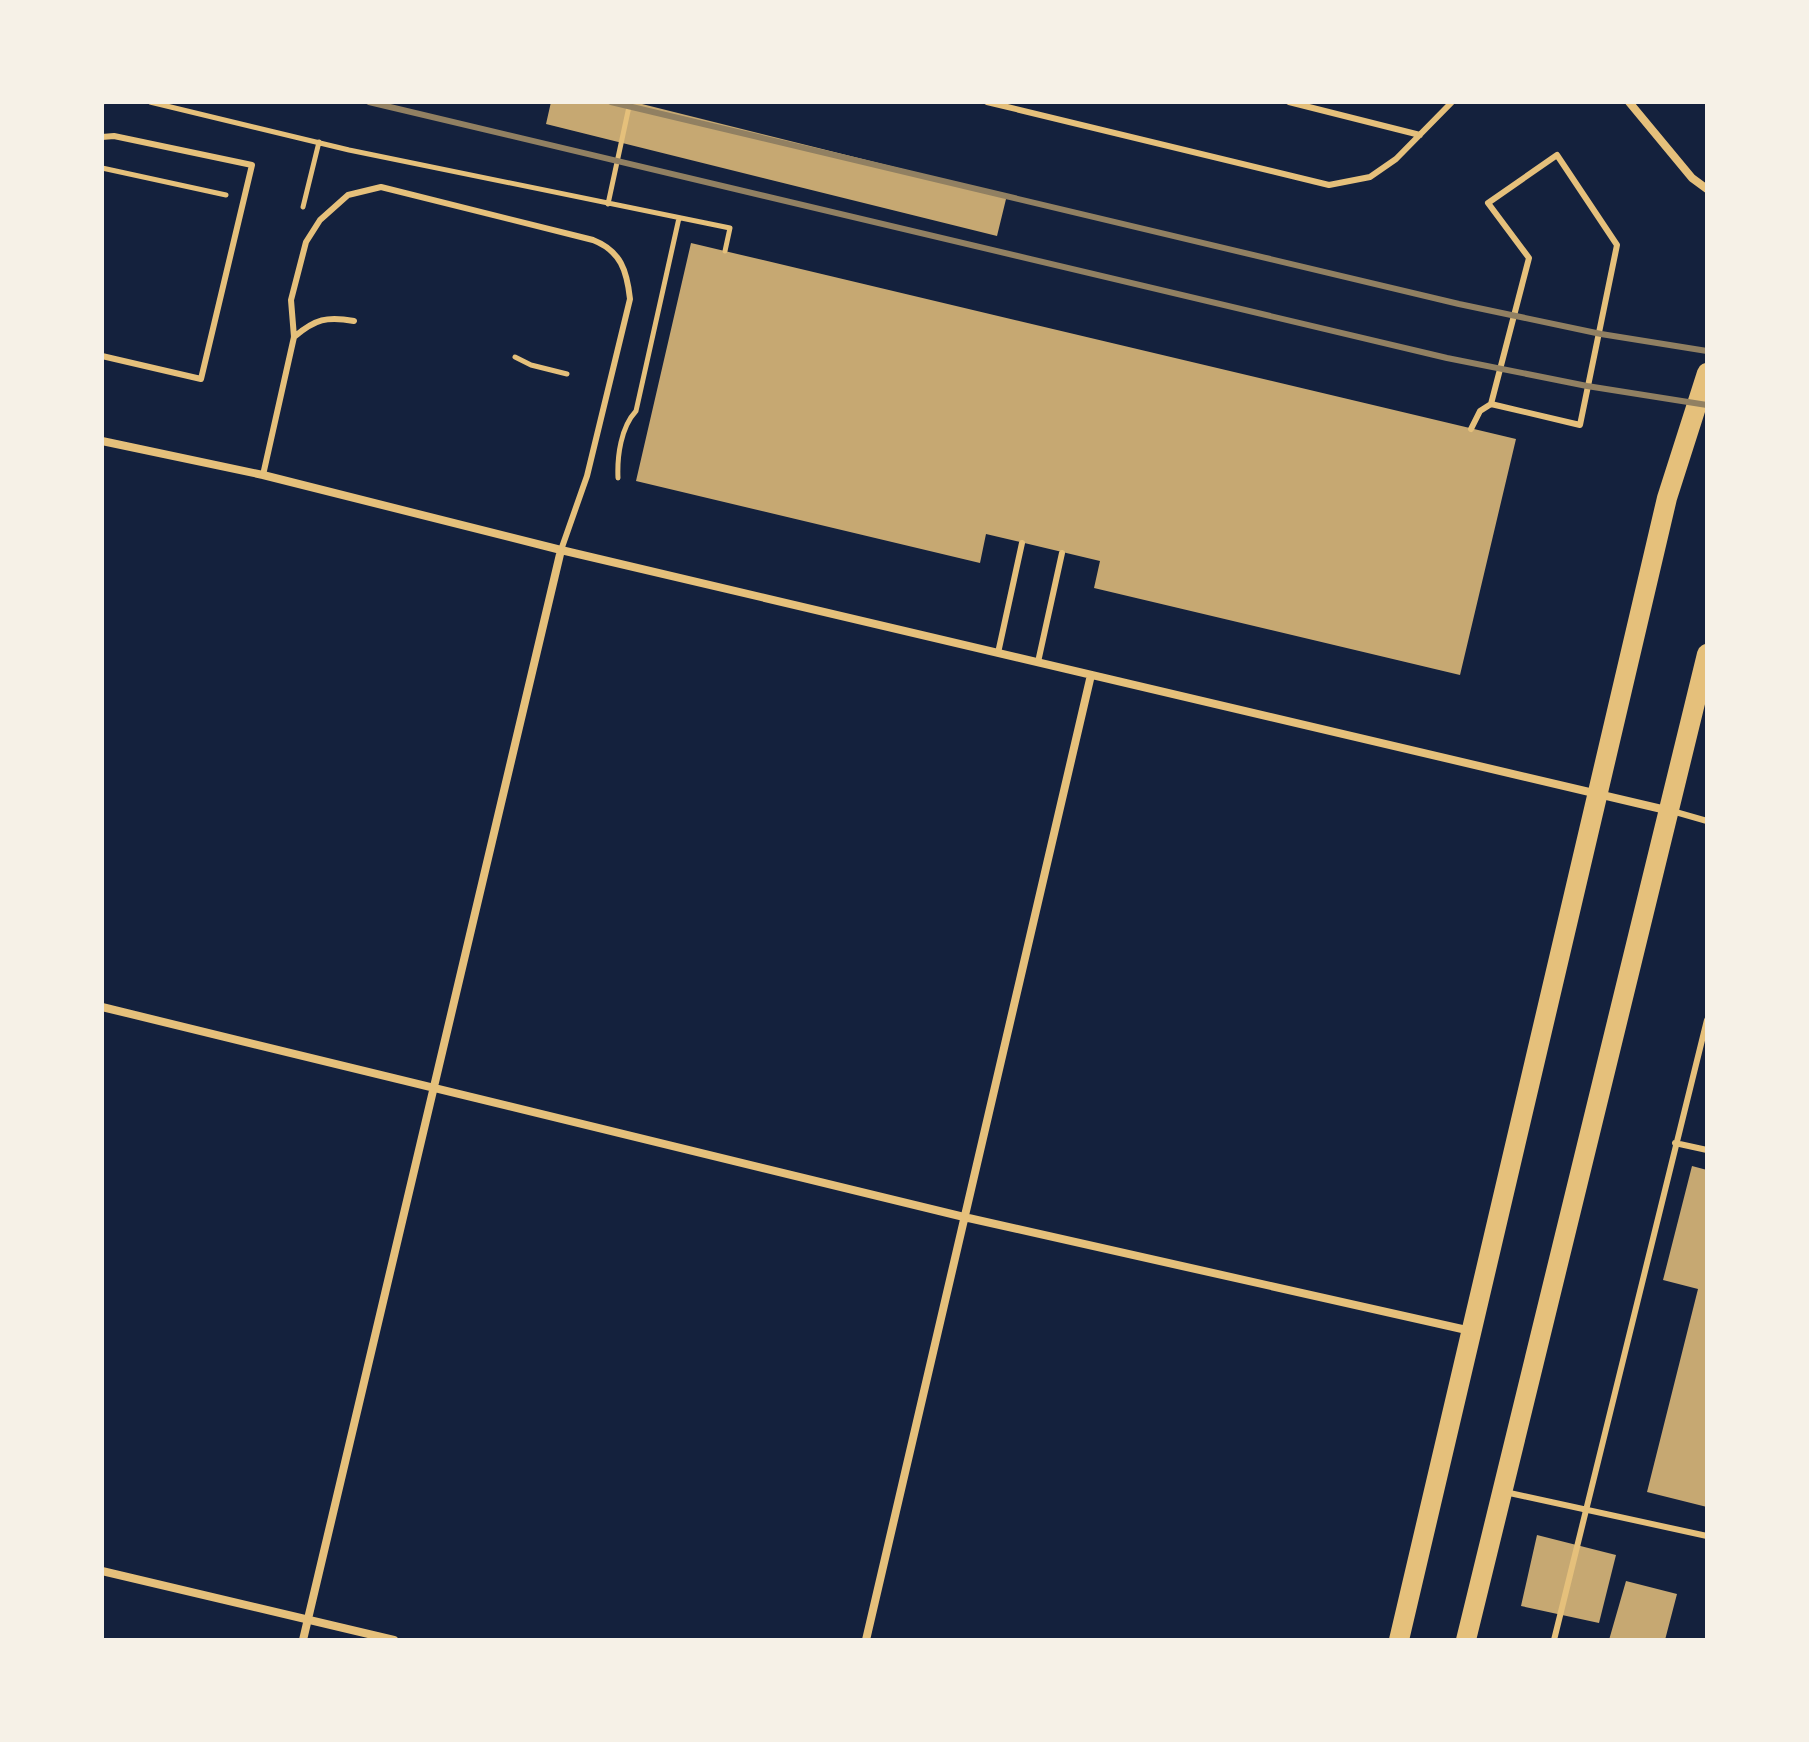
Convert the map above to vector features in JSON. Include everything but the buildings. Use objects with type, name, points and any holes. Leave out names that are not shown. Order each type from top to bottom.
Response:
[{"type":"main road","points":[[1399,1640],[1667,498],[1707,373]]},
{"type":"main road","points":[[1469,1639],[1502,1491],[1707,654]]},
{"type":"street","points":[[1629,102],[1692,178],[1707,189]]},
{"type":"street","points":[[102,441],[263,475],[561,550],[1667,810]]},
{"type":"street","points":[[303,1640],[561,550]]},
{"type":"street","points":[[866,1640],[1091,675]]},
{"type":"street","points":[[102,1007],[964,1217],[1473,1331]]},
{"type":"street","points":[[102,1571],[394,1640]]},
{"type":"lane","points":[[987,102],[1329,185],[1370,177],[1396,159],[1452,102]]},
{"type":"lane","points":[[1289,102],[1420,135]]},
{"type":"lane","points":[[102,137],[114,136],[252,165],[201,379],[102,356]]},
{"type":"lane","points":[[1471,429],[1480,411],[1491,404],[1529,258],[1488,203],[1557,155],[1617,245],[1580,425],[1491,404]]},
{"type":"lane","points":[[263,475],[294,337],[291,300],[306,242],[320,220],[348,195],[381,187],[593,240],[616,254],[627,273],[630,299],[587,476],[561,550]]},
{"type":"lane","points":[[294,337],[310,323],[334,318],[354,321]]},
{"type":"lane","points":[[998,653],[1022,543]]},
{"type":"lane","points":[[1038,662],[1062,553]]},
{"type":"lane","points":[[1667,810],[1707,821]]},
{"type":"lane","points":[[1554,1640],[1707,1020]]},
{"type":"lane","points":[[1675,1143],[1707,1150]]},
{"type":"lane","points":[[1502,1491],[1707,1536]]},
{"type":"path","points":[[150,102],[319,142],[730,228],[725,251]]},
{"type":"path","points":[[608,204],[630,102]]},
{"type":"path","points":[[302,213],[319,142]]},
{"type":"path","points":[[102,168],[245,200]]},
{"type":"path","points":[[618,478],[618,460],[628,419],[636,411],[679,218]]},
{"type":"path","points":[[515,357],[531,365],[567,374]]},
{"type":"railway","points":[[369,102],[1447,358],[1587,386],[1707,405]]},
{"type":"railway","points":[[611,102],[1459,304],[1601,334],[1707,351]]}]
